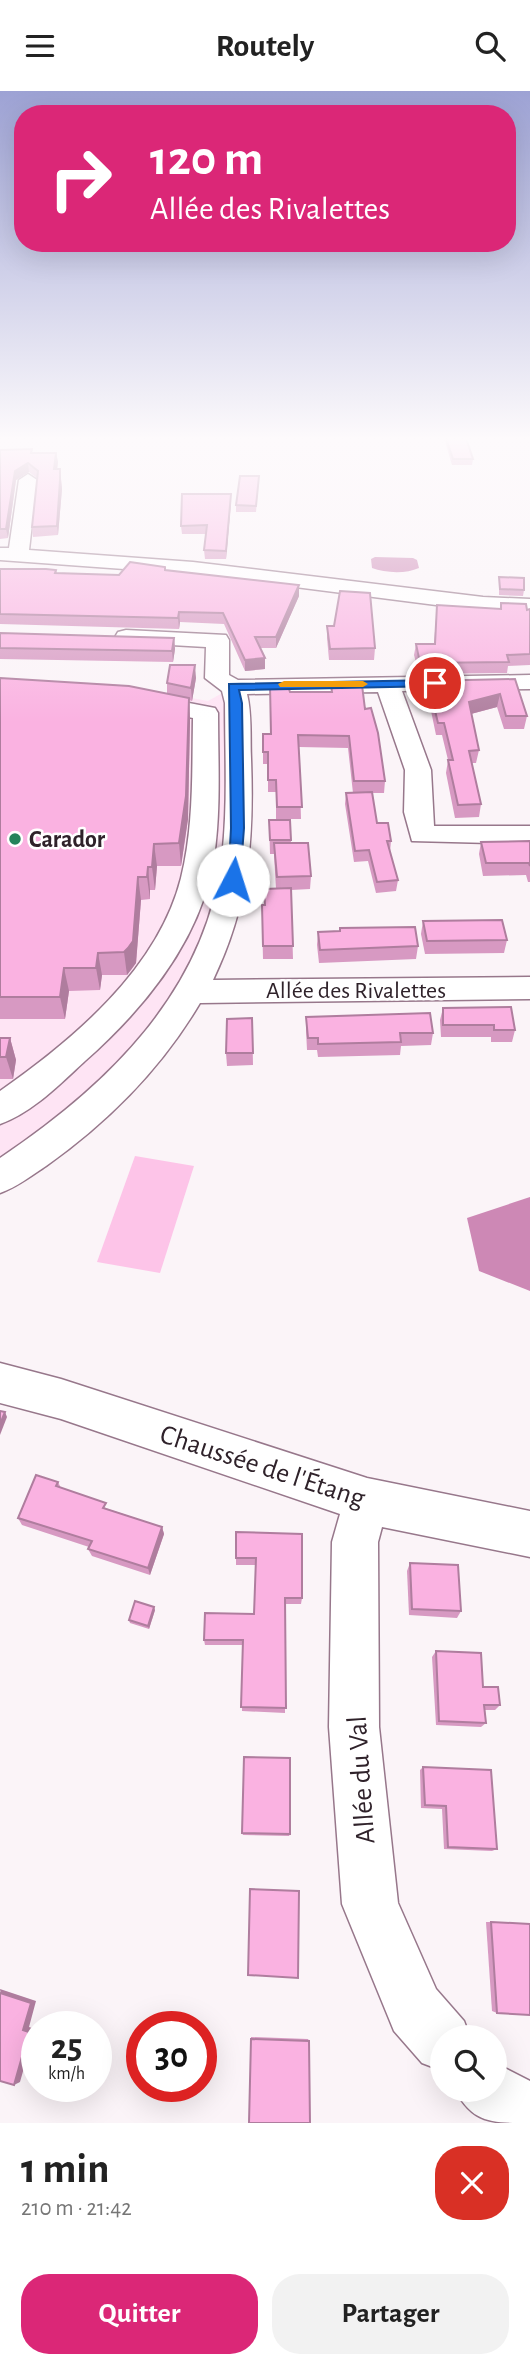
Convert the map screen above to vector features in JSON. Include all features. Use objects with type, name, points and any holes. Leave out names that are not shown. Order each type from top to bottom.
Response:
[{"type":"street","points":[[15,533],[9,555],[193,568],[483,604],[530,606]]},
{"type":"street","points":[[109,637],[218,640],[217,678],[233,687],[530,682]]},
{"type":"street","points":[[387,684],[418,770],[418,812],[422,835],[530,835]]},
{"type":"street","points":[[0,1178],[75,1125],[151,1048],[192,992],[221,924],[233,880],[238,828],[237,703],[233,687]]},
{"type":"street","points":[[0,1110],[22,1095],[113,1015],[160,959],[188,902],[202,830],[206,713],[119,698]]},
{"type":"street","name":"Allée des Rivalettes","points":[[192,992],[527,991]]},
{"type":"street","name":"Chaussée de l'Étang","points":[[0,1383],[61,1399],[367,1501],[530,1534]]},
{"type":"street","name":"Allée du Val","points":[[367,1501],[355,1542],[354,1727],[370,1904],[415,2010],[430,2027]]},
{"type":"street","points":[[507,2102],[530,2115]]},
{"type":"shaded area","points":[[413,558],[417,560],[419,568],[402,572],[377,570],[372,568],[371,559]]},
{"type":"shaded area","points":[[0,679],[115,684],[208,701],[233,687],[238,828],[192,992],[0,1178]]},
{"type":"shaded area","points":[[135,1156],[194,1166],[160,1273],[97,1262]]},
{"type":"shaded area","points":[[530,1197],[530,1291],[479,1271],[467,1218]]},
{"type":"building","points":[[206,533],[228,533],[226,551],[204,550]]},
{"type":"building","points":[[130,562],[165,567],[165,570],[299,585],[276,637],[255,637],[265,658],[245,660],[223,613],[179,612],[178,618],[0,614],[0,569],[46,569],[56,570],[55,573],[119,575]]},
{"type":"building","points":[[499,577],[524,578],[524,590],[500,589]]},
{"type":"building","points":[[340,591],[370,593],[375,648],[330,649],[327,626],[334,626]]},
{"type":"building","points":[[501,603],[526,604],[527,610],[530,609],[530,654],[507,655],[509,662],[420,663],[416,644],[435,644],[437,605],[501,609]]},
{"type":"building","points":[[0,633],[174,638],[172,651],[0,648]]},
{"type":"building","points":[[170,665],[195,665],[191,688],[167,683]]},
{"type":"building","points":[[0,678],[129,686],[189,698],[186,796],[179,843],[154,844],[152,867],[148,867],[147,877],[138,877],[133,941],[128,948],[124,952],[98,953],[96,968],[64,968],[60,997],[0,997]]},
{"type":"building","points":[[515,679],[527,716],[506,716],[500,694],[469,702],[479,750],[469,751],[481,804],[458,805],[448,760],[453,760],[444,723],[438,723],[431,694],[427,694],[424,681]]},
{"type":"building","points":[[331,685],[362,685],[365,709],[371,708],[378,733],[385,781],[354,781],[349,736],[298,735],[302,807],[277,807],[276,780],[268,780],[268,752],[263,752],[263,734],[271,734],[270,686],[288,686],[290,692],[332,692]]},
{"type":"building","points":[[372,792],[377,823],[388,823],[391,841],[387,841],[398,880],[377,882],[369,850],[355,851],[346,793]]},
{"type":"building","points":[[269,820],[290,820],[291,840],[270,840]]},
{"type":"building","points":[[530,841],[530,866],[529,863],[486,863],[481,842]]},
{"type":"building","points":[[274,843],[308,843],[311,876],[277,877]]},
{"type":"building","points":[[291,888],[293,946],[263,946],[264,889]]},
{"type":"building","points":[[502,920],[507,940],[427,941],[423,921]]},
{"type":"building","points":[[415,927],[418,946],[320,950],[318,932],[340,931],[340,928]]},
{"type":"building","points":[[511,1007],[515,1030],[494,1030],[494,1025],[443,1025],[443,1008]]},
{"type":"building","points":[[430,1013],[433,1033],[400,1033],[401,1042],[318,1044],[318,1038],[308,1038],[306,1017]]},
{"type":"building","points":[[252,1018],[253,1053],[226,1053],[227,1019]]},
{"type":"building","points":[[0,1038],[10,1038],[6,1057],[0,1057]]},
{"type":"building","points":[[0,1411],[5,1412],[0,1424]]},
{"type":"building","points":[[36,1475],[58,1482],[56,1486],[106,1503],[103,1508],[162,1527],[148,1568],[88,1549],[92,1541],[18,1518]]},
{"type":"building","points":[[236,1532],[302,1534],[302,1598],[285,1598],[286,1708],[241,1707],[243,1640],[204,1640],[205,1613],[254,1614],[256,1558],[236,1558]]},
{"type":"building","points":[[410,1563],[458,1565],[461,1611],[412,1609]]},
{"type":"building","points":[[135,1601],[154,1607],[148,1626],[129,1620]]},
{"type":"building","points":[[436,1651],[481,1653],[483,1687],[498,1687],[500,1705],[484,1705],[486,1723],[439,1721]]},
{"type":"building","points":[[244,1757],[290,1758],[290,1834],[242,1833]]},
{"type":"building","points":[[423,1767],[491,1770],[497,1849],[448,1847],[446,1806],[425,1805]]},
{"type":"building","points":[[250,1889],[299,1891],[298,1978],[248,1975]]},
{"type":"building","points":[[491,1922],[530,1924],[530,2015],[497,2013]]},
{"type":"building","points":[[0,1993],[31,2003],[29,2011],[21,2011],[21,2060],[14,2085],[0,2081]]},
{"type":"building","points":[[251,2039],[309,2041],[310,2123],[249,2123]]},
{"type":"slow traffic","points":[[284,684],[363,684]]},
{"type":"place","name":"Carador","points":[[15,839]]},
{"type":"route","points":[[233,880],[238,828],[237,703],[233,687],[248,684],[435,683]]}]
